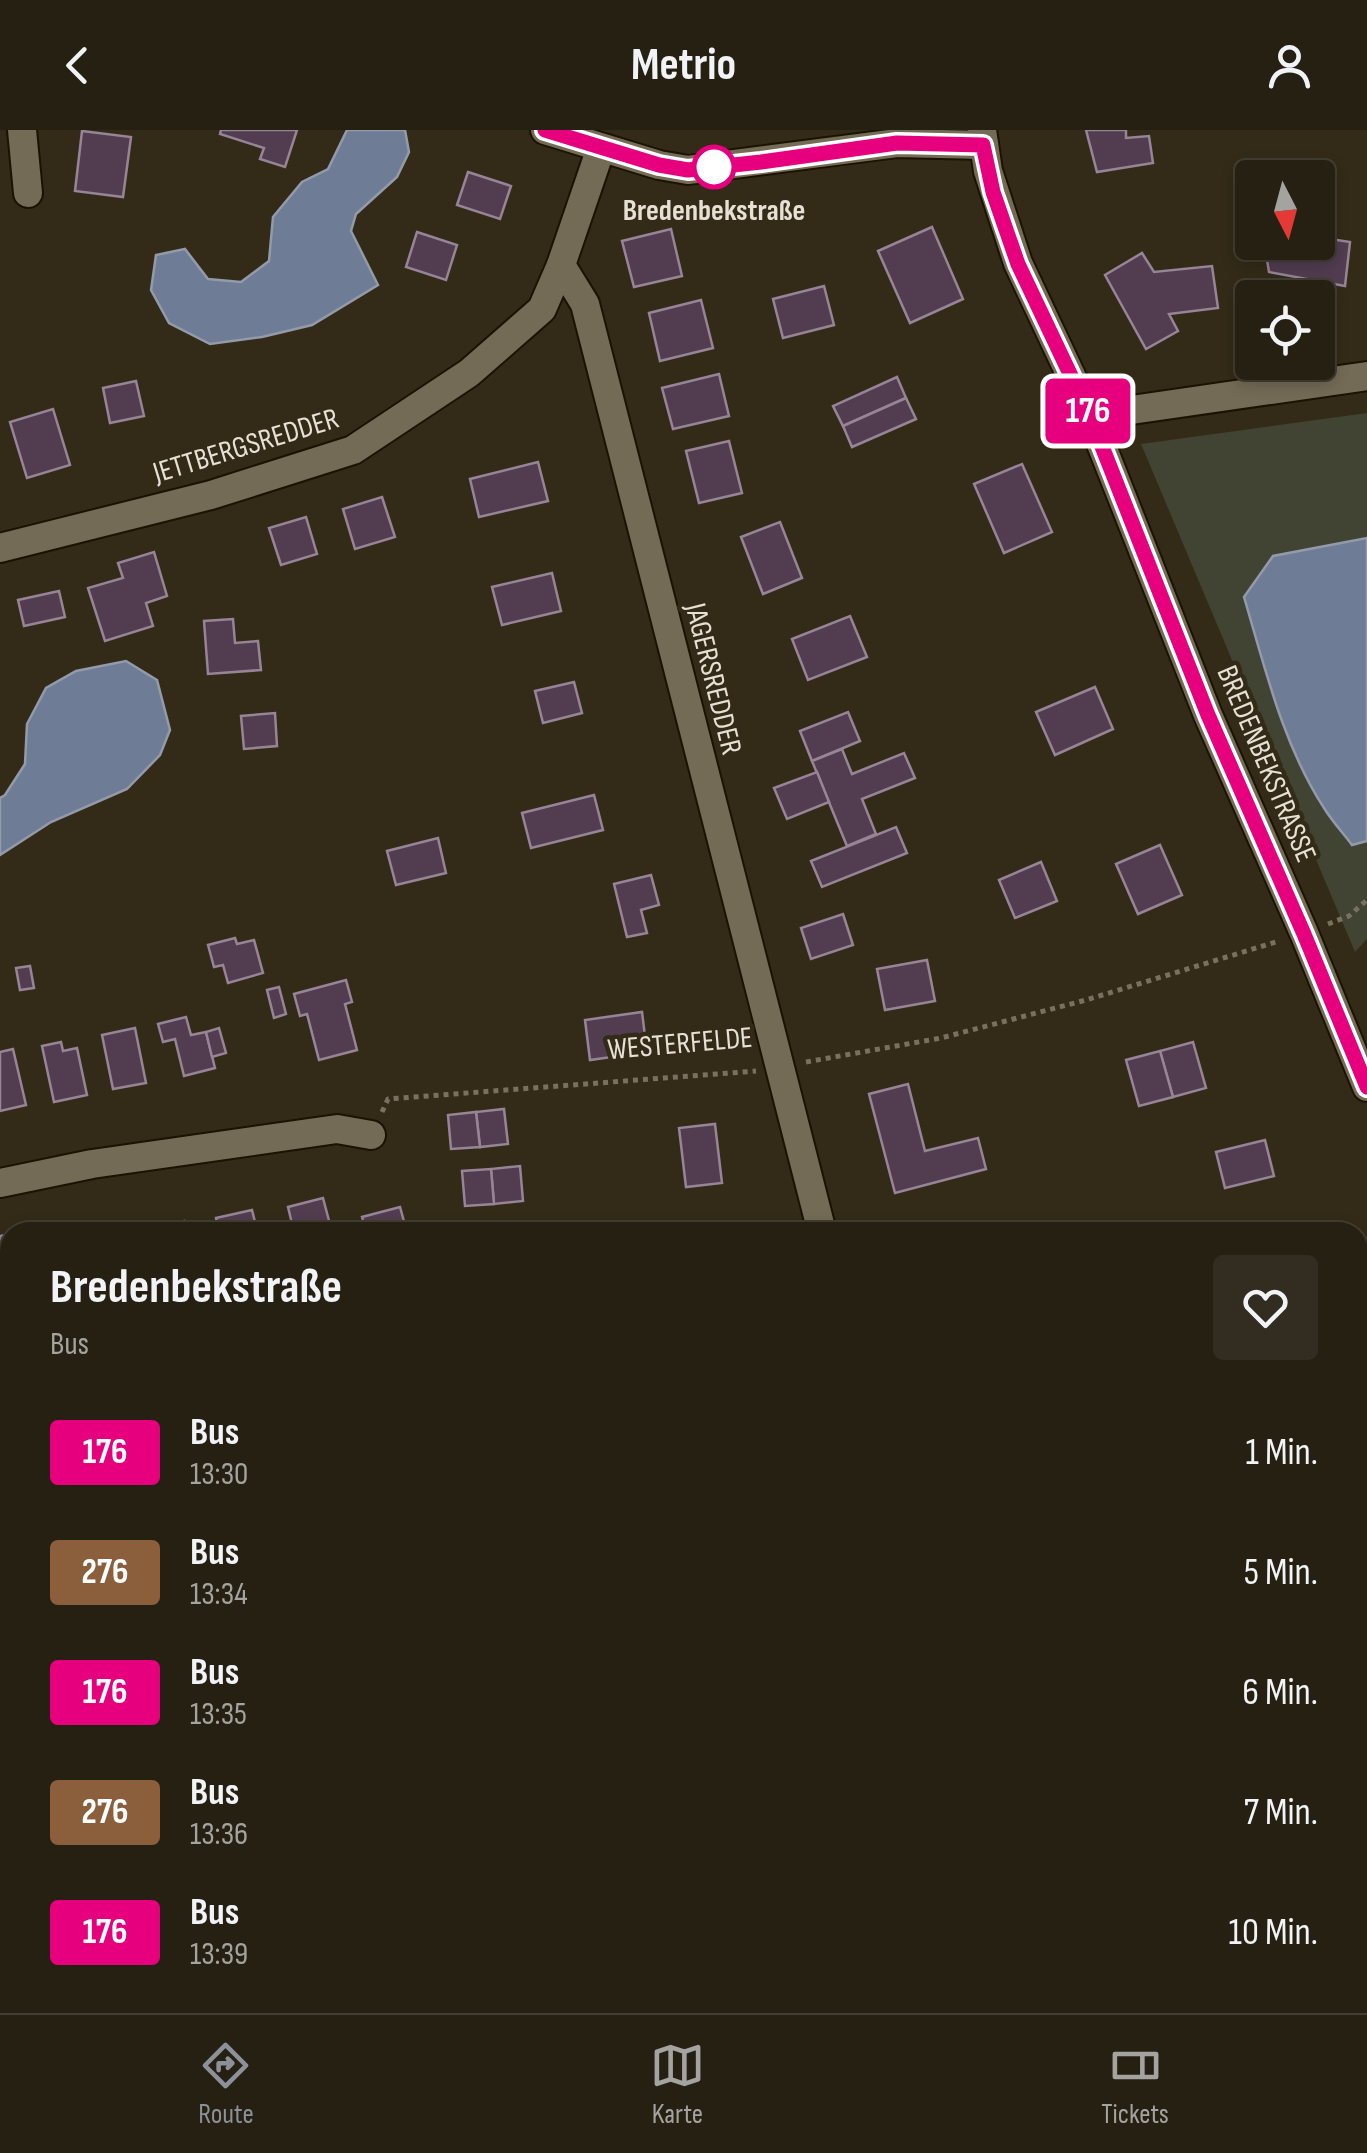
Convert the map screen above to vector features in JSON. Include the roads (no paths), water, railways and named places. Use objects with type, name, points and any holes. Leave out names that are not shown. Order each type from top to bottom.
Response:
[{"type":"street","points":[[22,130],[28,194]]},
{"type":"street","points":[[545,130],[688,170],[897,143],[983,138]]},
{"type":"street","name":"BREDENBEKSTRASSE","points":[[983,138],[993,192],[1018,264],[1090,416],[1208,715],[1367,1087]]},
{"type":"street","points":[[561,265],[601,148]]},
{"type":"street","name":"JETTBERGSREDDER","points":[[0,548],[211,495],[353,450],[469,373],[542,310],[561,265]]},
{"type":"street","name":"JAGERSREDDER","points":[[561,265],[585,304],[819,1222]]},
{"type":"street","points":[[1090,416],[1367,376]]},
{"type":"street","points":[[0,1183],[92,1164],[337,1129],[371,1135]]},
{"type":"water","points":[[347,130],[405,130],[409,152],[397,177],[356,214],[351,231],[378,285],[312,325],[262,337],[210,344],[169,323],[151,290],[156,255],[185,249],[208,279],[241,282],[269,261],[273,217],[302,182],[328,169]]},
{"type":"water","points":[[1367,538],[1367,841],[1352,845],[1324,808],[1297,758],[1276,706],[1244,597],[1273,556]]},
{"type":"water","points":[[126,661],[157,680],[170,730],[160,755],[127,789],[51,822],[0,855],[0,798],[25,764],[27,724],[46,688],[76,671]]},
{"type":"place","name":"Bredenbekstraße","points":[[714,167]]}]
